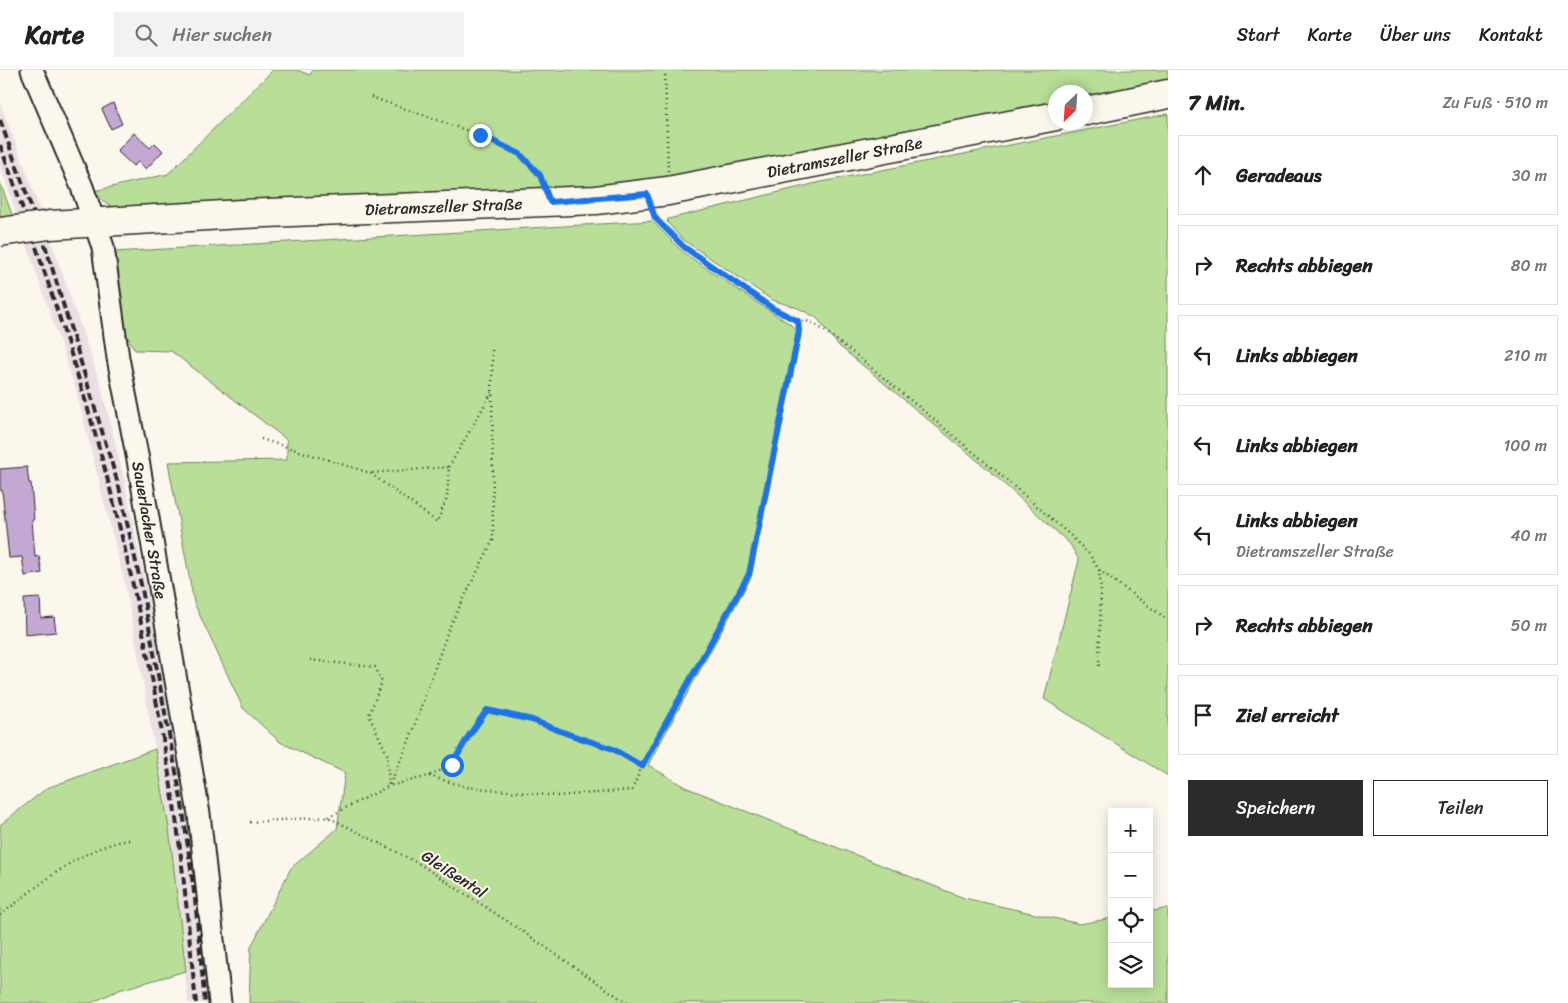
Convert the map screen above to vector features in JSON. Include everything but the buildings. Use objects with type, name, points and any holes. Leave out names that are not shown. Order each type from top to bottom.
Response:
[{"type":"main road","points":[[1093,109],[1168,94]]},
{"type":"main road","name":"Dietramszeller Straße","points":[[0,232],[94,221],[550,202],[658,192],[1048,118]]},
{"type":"street","name":"Sauerlacher Straße","points":[[32,70],[82,188],[103,247],[118,358],[138,460],[199,814],[220,1003]]},
{"type":"path","points":[[664,70],[655,218],[684,247],[772,308],[798,321],[807,321],[818,326],[897,388],[1069,534],[1088,554],[1099,570],[1168,620]]},
{"type":"path","points":[[371,97],[480,135],[520,154],[540,175],[550,202]]},
{"type":"path","points":[[429,776],[467,787],[557,796],[632,790],[642,766],[749,574],[799,331],[798,321]]},
{"type":"path","points":[[389,786],[409,741],[449,628],[493,540],[492,350]]},
{"type":"path","points":[[261,439],[370,473],[437,522],[447,498],[449,467],[492,390]]},
{"type":"path","points":[[370,473],[449,467]]},
{"type":"path","points":[[1099,570],[1101,589],[1099,666]]},
{"type":"path","points":[[310,660],[375,667],[382,682],[369,715],[387,754],[389,786]]},
{"type":"path","points":[[250,822],[328,817],[389,786],[429,776],[452,765],[468,737],[487,710],[532,720],[613,749],[642,766]]},
{"type":"path","name":"Gleißental","points":[[328,817],[418,863],[627,1003]]},
{"type":"path","points":[[0,915],[76,859],[115,842],[130,840]]},
{"type":"shaded area","points":[[0,103],[29,178],[100,382],[125,483],[188,802],[211,1003],[188,1003],[169,828],[127,593],[76,390],[0,166]]},
{"type":"green space","points":[[273,70],[297,70],[310,75],[313,70],[1168,70],[1168,88],[1093,102],[1093,85],[1048,85],[1048,110],[630,188],[120,210],[105,203],[94,191],[168,174]]},
{"type":"green space","points":[[1168,114],[1168,776],[1044,699],[1079,560],[1070,544],[990,471],[838,345],[817,318],[798,308],[772,300],[682,239],[667,222],[668,219],[821,182]]},
{"type":"green space","points":[[0,182],[13,217],[0,219]]},
{"type":"green space","points":[[652,221],[684,253],[790,324],[801,335],[751,577],[648,765],[685,787],[964,898],[1080,924],[1108,919],[1108,988],[1153,988],[1153,911],[1168,908],[1168,1003],[249,1003],[251,947],[291,868],[337,829],[345,773],[280,742],[243,708],[194,603],[168,462],[287,460],[287,440],[171,351],[135,350],[127,336],[114,252]]},
{"type":"green space","points":[[155,749],[169,828],[186,971],[119,990],[91,1003],[0,1003],[0,825],[47,788]]},
{"type":"railway","points":[[0,120],[46,248],[119,487],[142,589],[182,804],[195,899],[205,1003]]},
{"type":"railway","points":[[0,145],[43,269],[98,443],[136,597],[174,805],[184,879],[196,1003]]},
{"type":"route","points":[[452,765],[468,737],[487,710],[532,720],[613,749],[642,766],[749,574],[799,331],[798,321],[772,308],[684,247],[655,218],[647,194],[596,200],[550,202],[540,175],[520,154],[480,135]]}]
